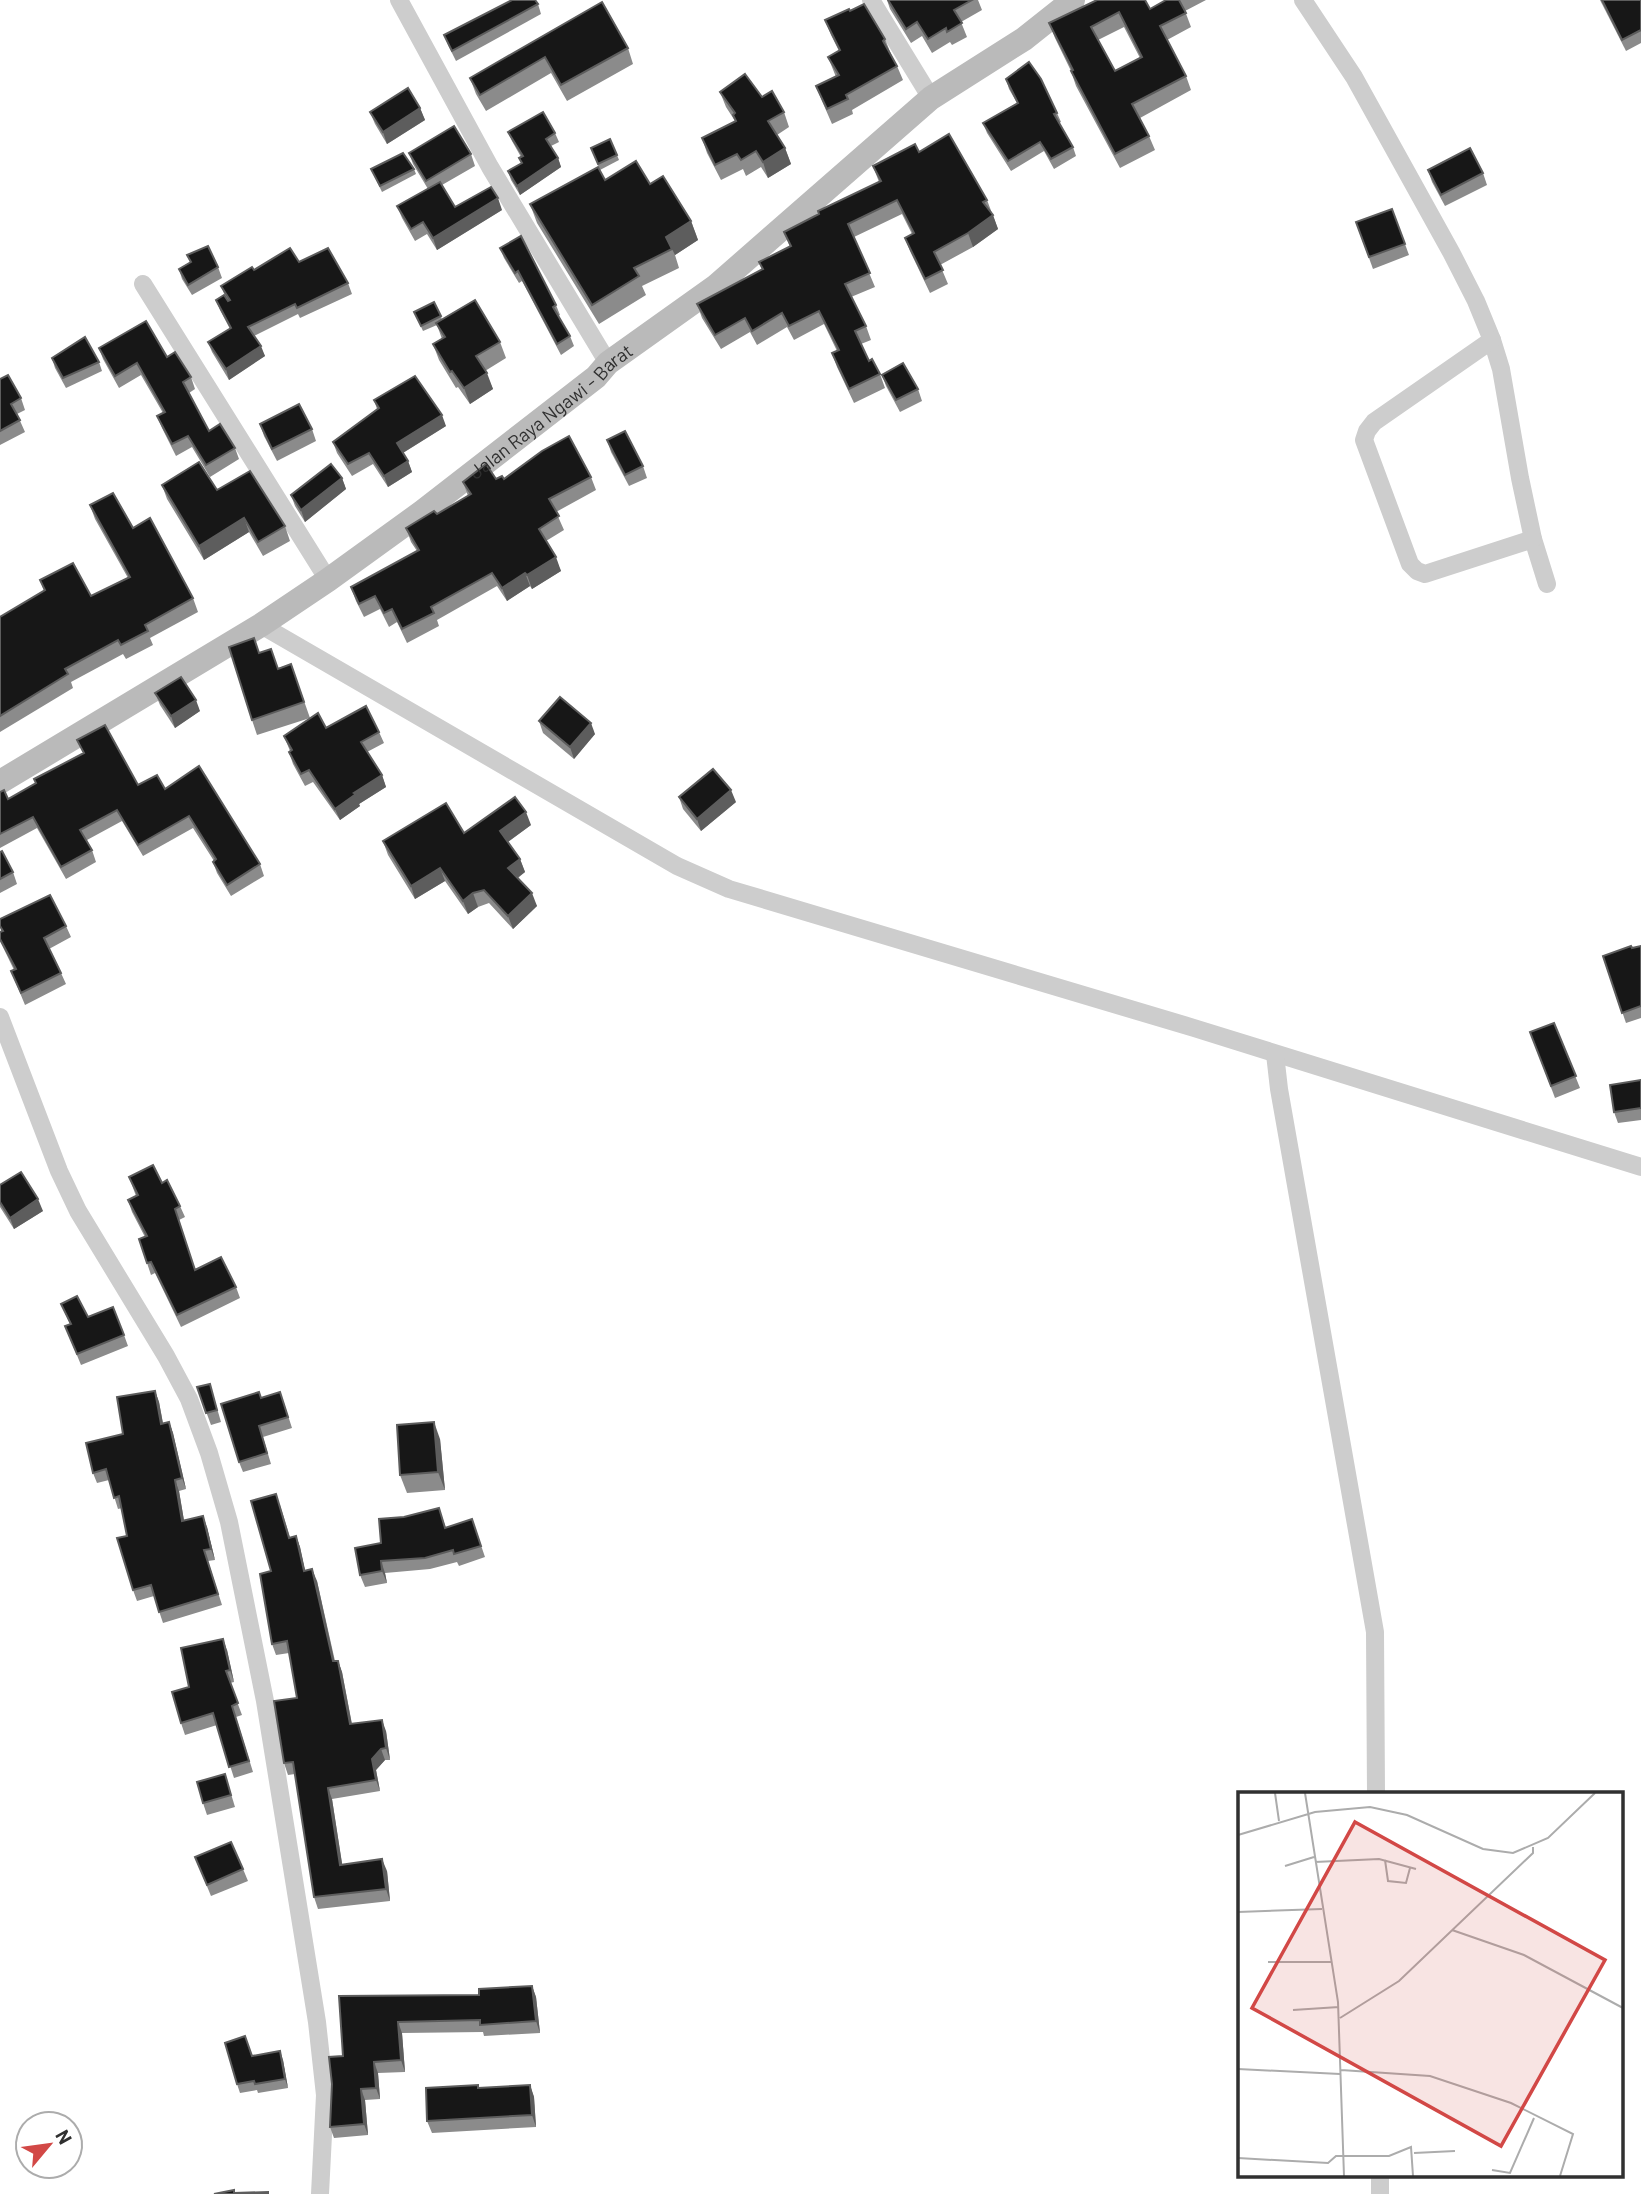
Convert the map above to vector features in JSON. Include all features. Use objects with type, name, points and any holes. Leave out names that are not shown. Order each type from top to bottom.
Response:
[{"type":"main road","name":"Jalan Raya Ngawi - Barat","points":[[0,782],[261,625],[422,512],[596,377],[608,363],[716,286],[931,98],[1024,40],[1073,0]]},
{"type":"street","points":[[399,0],[490,167],[608,363]]},
{"type":"street","points":[[871,0],[931,98]]},
{"type":"street","points":[[1303,0],[1361,88],[1476,301],[1492,340],[1507,400],[1520,478],[1546,584]]},
{"type":"street","points":[[143,284],[328,580]]},
{"type":"street","points":[[1492,340],[1374,422],[1364,440],[1410,564],[1417,572],[1425,574],[1533,539]]},
{"type":"street","points":[[261,625],[702,878],[729,889],[1641,1167]]},
{"type":"street","points":[[0,1017],[59,1171],[78,1210],[189,1399],[209,1453],[229,1522],[265,1701],[317,2022],[325,2095],[320,2194]]},
{"type":"street","points":[[1275,1054],[1375,1632],[1376,1792]]},
{"type":"street","points":[[1380,2176],[1380,2194]]},
{"type":"building","points":[[512,0],[535,0],[538,4],[452,51],[444,35]]},
{"type":"building","points":[[888,0],[972,0],[954,10],[962,23],[947,32],[946,28],[928,39],[917,22],[906,29]]},
{"type":"building","points":[[1097,0],[1145,0],[1150,9],[1166,0],[1179,0],[1186,13],[1160,26],[1186,76],[1132,104],[1149,136],[1115,154],[1049,23]],"holes":[[[1119,12],[1142,57],[1115,71],[1091,27]]]},
{"type":"building","points":[[1602,0],[1641,0],[1641,30],[1622,40]]},
{"type":"building","points":[[602,2],[628,48],[561,85],[545,57],[480,95],[470,78]]},
{"type":"building","points":[[864,4],[897,66],[846,95],[848,99],[827,109],[816,86],[839,75],[828,57],[840,50],[825,20]]},
{"type":"building","points":[[1029,62],[1041,79],[1057,113],[1054,114],[1073,147],[1051,159],[1040,142],[1008,161],[983,123],[1018,103],[1006,79]]},
{"type":"building","points":[[745,74],[762,97],[772,91],[784,112],[768,121],[785,148],[763,162],[756,151],[741,160],[737,154],[715,165],[702,138],[736,121],[733,115],[735,113],[720,92]]},
{"type":"building","points":[[408,88],[420,108],[383,132],[370,112]]},
{"type":"building","points":[[543,112],[555,133],[546,139],[558,158],[517,186],[508,171],[522,163],[519,158],[523,156],[508,132]]},
{"type":"building","points":[[454,126],[471,154],[426,181],[409,153]]},
{"type":"building","points":[[949,134],[987,200],[983,202],[993,215],[934,252],[943,270],[925,279],[905,238],[914,233],[897,200],[848,224],[870,273],[845,284],[866,326],[855,331],[869,361],[872,359],[880,374],[849,389],[832,353],[839,350],[819,311],[789,326],[782,313],[752,331],[745,318],[715,335],[697,304],[763,269],[759,262],[791,246],[784,232],[819,214],[818,211],[881,181],[873,166],[915,144],[919,152]]},
{"type":"building","points":[[610,139],[617,155],[598,164],[591,148]]},
{"type":"building","points":[[1470,148],[1483,173],[1441,195],[1428,170]]},
{"type":"building","points":[[403,153],[414,169],[380,186],[371,169]]},
{"type":"building","points":[[636,161],[650,184],[663,176],[691,221],[666,237],[672,249],[634,268],[639,276],[592,305],[530,204],[598,167],[605,180]]},
{"type":"building","points":[[440,182],[455,207],[491,187],[498,198],[433,238],[423,222],[411,229],[397,206]]},
{"type":"building","points":[[1392,209],[1405,244],[1369,257],[1356,222]]},
{"type":"building","points":[[521,236],[556,305],[553,307],[570,336],[557,344],[518,271],[515,273],[500,248]]},
{"type":"building","points":[[208,246],[218,267],[188,285],[179,269],[191,262],[187,255]]},
{"type":"building","points":[[290,248],[299,262],[328,248],[348,283],[297,308],[295,304],[248,327],[261,346],[226,369],[208,342],[231,328],[216,300],[224,295],[230,300],[221,286]]},
{"type":"building","points":[[475,300],[500,342],[476,356],[487,373],[464,388],[452,371],[450,372],[433,344],[445,337],[436,323]]},
{"type":"building","points":[[434,302],[441,316],[421,326],[414,312]]},
{"type":"building","points":[[146,321],[167,357],[175,352],[191,377],[183,382],[209,431],[220,424],[235,448],[206,465],[188,436],[172,444],[157,416],[165,412],[137,363],[115,376],[99,348]]},
{"type":"building","points":[[85,337],[99,362],[63,378],[52,358]]},
{"type":"building","points":[[903,363],[918,389],[896,400],[882,375]]},
{"type":"building","points":[[8,375],[21,398],[11,404],[20,420],[0,431],[0,379]]},
{"type":"building","points":[[415,376],[442,415],[397,443],[408,461],[384,476],[369,453],[348,464],[333,442],[379,408],[374,400]]},
{"type":"building","points":[[299,404],[312,429],[272,449],[260,424]]},
{"type":"building","points":[[625,431],[643,466],[625,475],[607,440]]},
{"type":"building","points":[[569,436],[591,477],[549,499],[559,516],[539,529],[556,557],[502,588],[492,573],[431,607],[434,613],[402,629],[392,609],[384,613],[375,596],[359,604],[351,587],[419,550],[406,528],[471,494],[463,482],[486,464],[496,479],[502,476],[504,479],[542,451]]},
{"type":"building","points":[[199,462],[217,490],[250,471],[285,526],[258,542],[244,518],[199,546],[162,485]]},
{"type":"building","points":[[331,464],[342,478],[301,510],[291,495]]},
{"type":"building","points":[[113,493],[133,528],[150,518],[193,598],[145,625],[148,631],[121,645],[118,640],[65,669],[68,674],[0,716],[0,617],[45,590],[40,580],[73,563],[91,596],[130,577],[90,505]]},
{"type":"building","points":[[254,638],[259,653],[271,649],[278,669],[291,664],[304,702],[252,720],[229,647]]},
{"type":"building","points":[[181,677],[196,700],[171,716],[155,693]]},
{"type":"building","points":[[560,697],[591,723],[570,747],[539,721]]},
{"type":"building","points":[[366,706],[379,732],[361,742],[382,775],[335,809],[309,770],[301,774],[284,736],[318,713],[326,728]]},
{"type":"building","points":[[105,725],[138,785],[157,775],[165,789],[199,766],[260,864],[227,885],[213,862],[216,859],[189,816],[138,845],[117,810],[80,830],[92,850],[61,867],[33,817],[0,834],[0,792],[4,790],[8,799],[36,783],[34,779],[84,753],[77,740]]},
{"type":"building","points":[[713,769],[731,790],[697,819],[679,797]]},
{"type":"building","points":[[515,797],[526,812],[500,831],[520,859],[508,868],[532,893],[508,916],[484,890],[473,893],[463,901],[440,868],[411,886],[383,841],[446,803],[464,833]]},
{"type":"building","points":[[2,851],[13,872],[0,879],[0,852]]},
{"type":"building","points":[[50,895],[66,926],[44,938],[61,973],[21,993],[11,971],[16,969],[0,939],[0,932],[3,931],[0,919]]},
{"type":"building","points":[[1631,946],[1641,946],[1641,1006],[1622,1013],[1603,956]]},
{"type":"building","points":[[1554,1023],[1576,1076],[1551,1086],[1530,1032]]},
{"type":"building","points":[[1641,1080],[1641,1108],[1614,1112],[1610,1085]]},
{"type":"building","points":[[153,1165],[162,1183],[167,1180],[180,1206],[175,1209],[195,1270],[221,1257],[236,1287],[177,1315],[151,1262],[147,1263],[139,1239],[147,1236],[128,1200],[138,1195],[129,1177]]},
{"type":"building","points":[[21,1172],[38,1199],[10,1218],[0,1202],[0,1185]]},
{"type":"building","points":[[77,1296],[88,1317],[113,1307],[124,1335],[77,1354],[65,1326],[71,1324],[61,1304]]},
{"type":"building","points":[[210,1384],[217,1410],[206,1413],[197,1387]]},
{"type":"building","points":[[155,1391],[161,1424],[169,1422],[182,1478],[175,1480],[182,1521],[203,1516],[211,1549],[204,1550],[218,1594],[159,1612],[151,1585],[133,1590],[117,1538],[127,1536],[119,1496],[114,1498],[106,1469],[93,1473],[86,1443],[123,1434],[117,1397]]},
{"type":"building","points":[[259,1392],[261,1398],[280,1392],[288,1417],[259,1426],[267,1453],[239,1462],[221,1404]]},
{"type":"building","points":[[434,1422],[438,1472],[400,1475],[397,1425]]},
{"type":"building","points":[[276,1494],[289,1538],[296,1536],[304,1571],[312,1569],[333,1661],[338,1661],[350,1724],[382,1720],[386,1748],[381,1749],[372,1759],[376,1780],[328,1788],[340,1865],[382,1859],[386,1889],[314,1897],[293,1762],[284,1763],[274,1701],[297,1698],[287,1641],[272,1644],[260,1574],[271,1571],[251,1501]]},
{"type":"building","points":[[439,1508],[445,1528],[472,1519],[481,1546],[454,1554],[453,1550],[425,1558],[381,1561],[382,1571],[360,1575],[355,1548],[381,1543],[379,1519],[404,1517]]},
{"type":"building","points":[[223,1639],[230,1670],[226,1671],[238,1703],[232,1706],[249,1761],[229,1767],[213,1713],[181,1723],[172,1692],[189,1687],[181,1648]]},
{"type":"building","points":[[225,1774],[231,1795],[203,1803],[197,1782]]},
{"type":"building","points":[[231,1842],[243,1869],[207,1885],[195,1857]]},
{"type":"building","points":[[532,1986],[536,2021],[480,2025],[480,2020],[398,2022],[401,2060],[374,2062],[376,2088],[361,2089],[364,2124],[330,2127],[332,2084],[329,2057],[343,2056],[339,1996],[479,1995],[479,1989]]},
{"type":"building","points":[[245,2036],[252,2056],[280,2051],[285,2079],[237,2084],[225,2043]]},
{"type":"building","points":[[478,2085],[478,2088],[530,2085],[532,2115],[427,2121],[426,2088]]},
{"type":"building","points":[[234,2190],[234,2193],[268,2194],[214,2194]]}]
